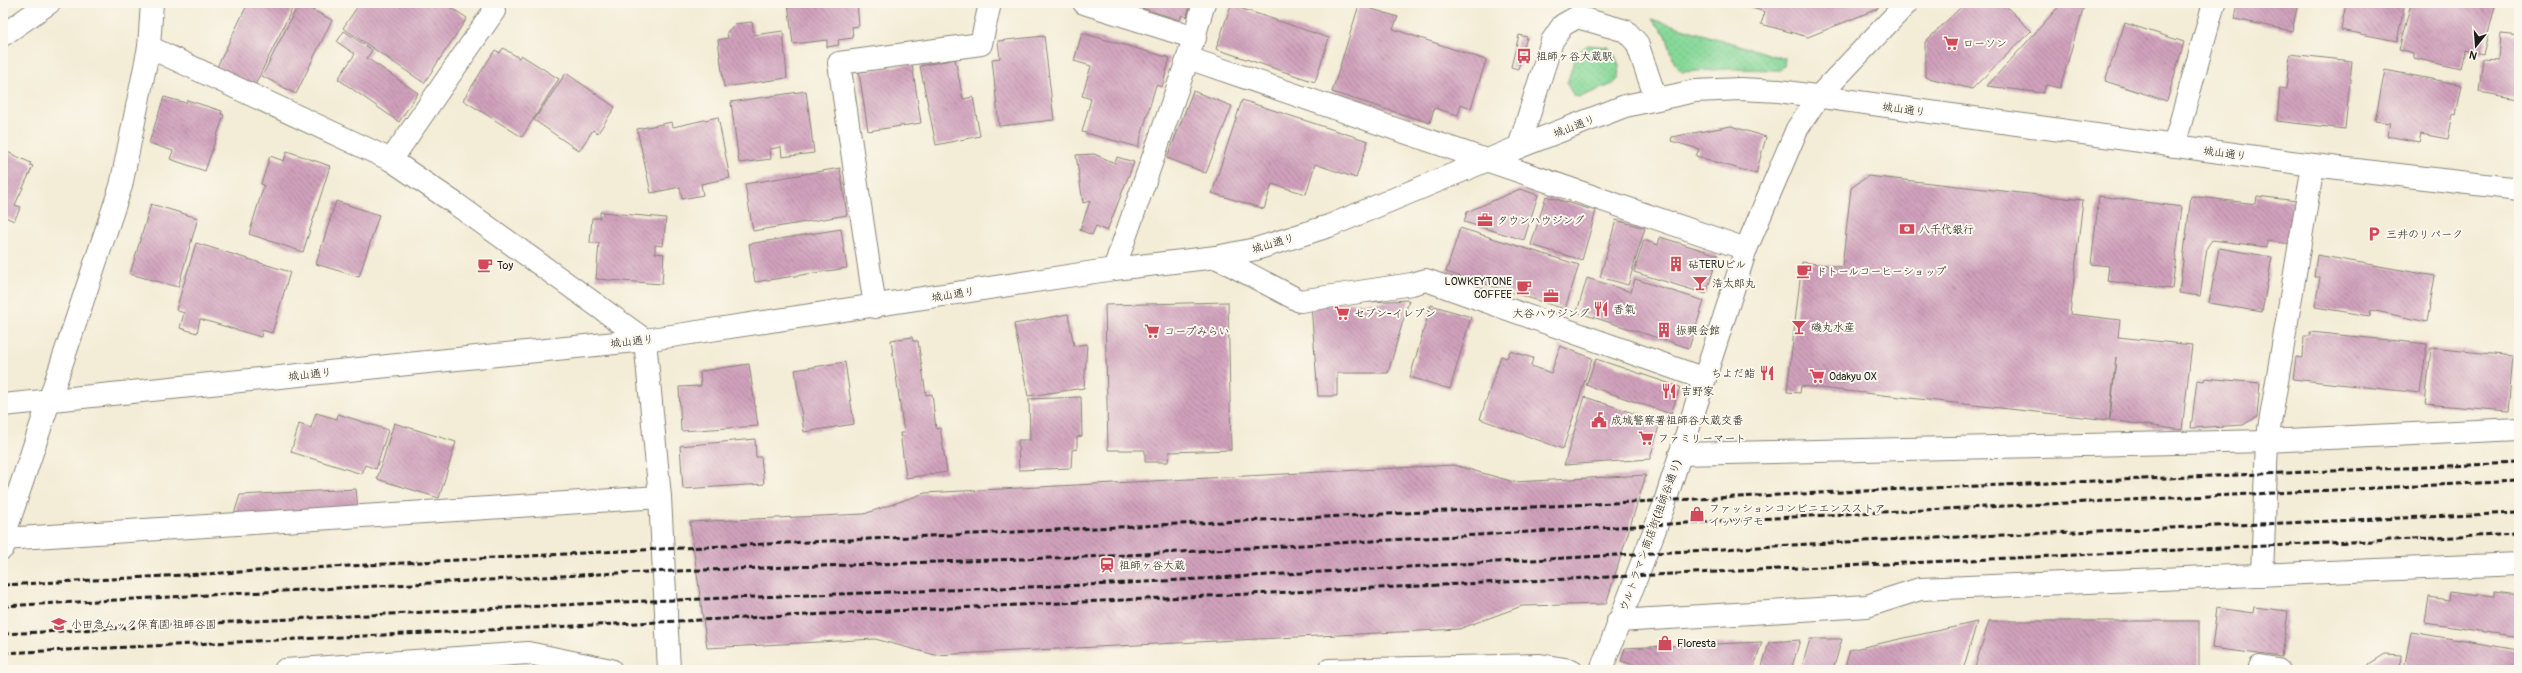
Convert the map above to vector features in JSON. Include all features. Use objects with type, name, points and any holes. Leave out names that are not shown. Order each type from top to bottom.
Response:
[{"type":"street","points":[[3,35],[49,3]]},
{"type":"street","points":[[3,548],[3,539],[51,400],[121,186],[148,47],[152,3]]},
{"type":"street","points":[[874,307],[839,63],[981,44],[990,3]]},
{"type":"street","points":[[1084,3],[1191,48],[1490,160],[1746,249]]},
{"type":"street","points":[[1114,269],[1191,48],[1204,3]]},
{"type":"street","name":"ウルトラマン商店街(祖師谷通り)","points":[[1601,670],[1618,622],[1663,508],[1746,249],[1798,129],[1818,97],[1907,3]]},
{"type":"street","points":[[2174,146],[2214,3]]},
{"type":"street","points":[[1519,147],[1552,41],[1575,8],[1626,31],[1637,43],[1656,99]]},
{"type":"street","points":[[391,160],[494,11]]},
{"type":"street","points":[[148,47],[391,160],[456,204],[645,340],[660,497],[669,670]]},
{"type":"street","name":"城山通り","points":[[3,405],[645,340],[874,307],[1114,269],[1216,257],[1262,247],[1329,226],[1519,147],[1625,106],[1695,91],[1740,89],[1818,97],[2313,165],[2519,189]]},
{"type":"street","points":[[2262,575],[2267,441],[2313,165]]},
{"type":"street","points":[[1216,257],[1300,301],[1426,280],[1705,379]]},
{"type":"street","points":[[1680,454],[2267,441],[2519,429]]},
{"type":"street","points":[[3,539],[660,497]]},
{"type":"street","points":[[1618,622],[1867,606],[1920,589],[2519,564]]},
{"type":"street","points":[[285,670],[528,653],[611,670]]},
{"type":"street","points":[[1329,670],[1540,665],[1571,670]]},
{"type":"street","points":[[2260,670],[2260,667],[2278,670]]},
{"type":"green space","points":[[1652,19],[1785,59],[1784,66],[1780,70],[1727,69],[1682,72],[1675,64],[1666,35]]},
{"type":"green space","points":[[1588,45],[1609,47],[1619,66],[1619,76],[1613,84],[1580,97],[1574,96],[1567,84],[1576,54]]},
{"type":"building","points":[[248,3],[295,3],[255,85],[217,67]]},
{"type":"building","points":[[299,3],[332,20],[296,94],[262,76]]},
{"type":"building","points":[[360,3],[444,3],[467,18],[424,83],[343,28]]},
{"type":"building","points":[[788,3],[857,3],[859,26],[852,27],[853,38],[838,40],[839,45],[827,47],[827,40],[793,44]]},
{"type":"building","points":[[1142,3],[1190,3],[1187,17],[1182,15],[1180,20],[1141,8]]},
{"type":"building","points":[[1737,3],[1881,3],[1877,9],[1808,37],[1761,24],[1765,12]]},
{"type":"building","points":[[1965,3],[2003,3],[2031,31],[1972,89],[1925,77],[1925,42]]},
{"type":"building","points":[[2062,3],[2085,3],[2060,88],[2046,85],[2043,93],[1987,86]]},
{"type":"building","points":[[2238,3],[2298,3],[2292,31],[2235,19]]},
{"type":"building","points":[[2346,3],[2405,3],[2397,41],[2341,30]]},
{"type":"building","points":[[2411,3],[2484,3],[2495,6],[2483,54],[2465,50],[2461,69],[2414,58],[2414,53],[2399,49]]},
{"type":"building","points":[[1231,5],[1329,38],[1315,82],[1216,49]]},
{"type":"building","points":[[1359,5],[1398,17],[1393,29],[1486,60],[1471,108],[1461,104],[1458,115],[1434,108],[1430,123],[1332,92]]},
{"type":"building","points":[[752,22],[754,35],[783,31],[787,78],[724,87],[718,40],[728,38],[727,32],[735,24]]},
{"type":"building","points":[[2125,23],[2184,42],[2167,101],[2105,81]]},
{"type":"building","points":[[344,31],[372,50],[367,58],[418,93],[399,122],[338,79],[355,54],[337,42]]},
{"type":"building","points":[[1082,33],[1170,58],[1162,87],[1156,85],[1138,147],[1082,132],[1091,99],[1082,96],[1091,66],[1074,61]]},
{"type":"building","points":[[2501,34],[2519,36],[2519,99],[2479,92],[2483,59],[2499,60]]},
{"type":"building","points":[[1519,35],[1527,37],[1518,69],[1511,67]]},
{"type":"building","points":[[1044,36],[1054,120],[999,126],[992,59],[1000,58],[998,41]]},
{"type":"building","points":[[503,48],[519,58],[521,55],[559,79],[522,137],[463,100],[495,50],[500,53]]},
{"type":"building","points":[[2290,54],[2352,61],[2345,129],[2277,121],[2280,88],[2286,89]]},
{"type":"building","points":[[955,59],[963,99],[973,97],[980,136],[936,145],[920,66]]},
{"type":"building","points":[[912,64],[921,123],[868,131],[859,72]]},
{"type":"building","points":[[2385,70],[2462,85],[2456,115],[2453,114],[2448,139],[2421,134],[2419,142],[2387,136],[2390,123],[2375,121]]},
{"type":"building","points":[[566,73],[615,107],[598,133],[593,130],[579,151],[534,120]]},
{"type":"building","points":[[806,91],[814,153],[782,157],[781,147],[770,149],[771,159],[739,163],[731,102]]},
{"type":"building","points":[[1193,91],[1232,106],[1206,173],[1167,158]]},
{"type":"building","points":[[164,97],[186,103],[187,100],[222,111],[221,114],[224,115],[205,171],[170,159],[173,151],[149,143]]},
{"type":"building","points":[[1242,100],[1368,141],[1356,178],[1315,164],[1306,194],[1272,184],[1264,209],[1212,193]]},
{"type":"building","points":[[718,117],[730,178],[701,184],[703,195],[682,199],[680,187],[651,193],[637,129],[672,122],[673,127]]},
{"type":"building","points":[[1731,126],[1766,137],[1756,174],[1696,156],[1699,149],[1671,141],[1672,137]]},
{"type":"building","points":[[3,150],[31,163],[30,165],[33,166],[15,205],[21,207],[14,221],[3,216]]},
{"type":"building","points":[[287,151],[330,166],[303,252],[249,234],[264,185],[261,184],[270,156],[284,161]]},
{"type":"building","points":[[1094,154],[1115,163],[1117,157],[1134,162],[1107,231],[1096,226],[1092,235],[1080,230],[1090,201],[1083,203],[1076,155]]},
{"type":"building","points":[[840,168],[847,215],[753,231],[745,184]]},
{"type":"building","points":[[1868,176],[2083,200],[2070,314],[2120,320],[2118,337],[2192,345],[2182,430],[2110,420],[2116,357],[2109,420],[1801,386],[1800,393],[1787,392],[1802,262],[1842,267],[1851,188]]},
{"type":"building","points":[[1520,189],[1538,195],[1524,240],[1464,222],[1467,212]]},
{"type":"building","points":[[1546,196],[1596,211],[1582,260],[1531,245]]},
{"type":"building","points":[[2099,196],[2182,207],[2172,289],[2107,281],[2109,266],[2091,264]]},
{"type":"building","points":[[2191,196],[2256,204],[2257,196],[2297,201],[2292,244],[2267,241],[2267,247],[2212,240],[2207,247],[2200,296],[2179,293]]},
{"type":"building","points":[[336,201],[379,215],[359,277],[316,264]]},
{"type":"building","points":[[151,204],[198,218],[178,287],[130,274]]},
{"type":"building","points":[[600,212],[666,218],[663,246],[655,245],[655,253],[664,254],[662,284],[596,279],[599,243],[590,243],[592,218],[600,218]]},
{"type":"building","points":[[1616,220],[1645,228],[1628,285],[1600,277]]},
{"type":"building","points":[[1460,228],[1579,265],[1565,309],[1446,272]]},
{"type":"building","points":[[841,229],[847,268],[755,282],[749,244]]},
{"type":"building","name":"砧TERUビル","points":[[1660,237],[1718,255],[1706,294],[1634,272],[1644,240],[1658,245]]},
{"type":"building","points":[[196,243],[290,272],[272,333],[262,330],[261,337],[200,319],[197,333],[180,328],[184,313],[176,310]]},
{"type":"building","points":[[2219,248],[2272,257],[2262,312],[2209,303]]},
{"type":"building","points":[[2317,255],[2435,276],[2427,322],[2371,310],[2370,316],[2315,307],[2320,277],[2314,277]]},
{"type":"building","name":"振興会館","points":[[1587,278],[1631,292],[1635,279],[1704,301],[1689,348],[1577,312]]},
{"type":"building","points":[[1409,300],[1388,373],[1337,373],[1337,396],[1318,396],[1311,305]]},
{"type":"building","points":[[1228,302],[1231,450],[1169,452],[1168,462],[1145,462],[1145,450],[1108,450],[1105,305]]},
{"type":"building","points":[[1431,305],[1471,317],[1450,389],[1410,377]]},
{"type":"building","points":[[1068,314],[1074,346],[1087,344],[1084,388],[1028,396],[1014,324]]},
{"type":"building","points":[[2310,332],[2427,344],[2420,393],[2293,379],[2296,357],[2303,358],[2304,336],[2310,336]]},
{"type":"building","points":[[912,337],[913,341],[918,341],[926,395],[932,394],[936,429],[940,428],[947,472],[906,478],[900,433],[904,433],[891,340]]},
{"type":"building","points":[[1560,346],[1592,358],[1563,449],[1480,419],[1501,356],[1507,358],[1510,351],[1533,358],[1531,366],[1551,373]]},
{"type":"building","points":[[2431,348],[2513,356],[2508,411],[2425,404]]},
{"type":"building","points":[[1596,359],[1680,387],[1671,414],[1586,385]]},
{"type":"building","points":[[845,362],[854,424],[804,432],[795,370]]},
{"type":"building","points":[[749,364],[758,426],[681,431],[679,387],[701,386],[700,373],[702,371]]},
{"type":"building","points":[[2205,378],[2260,383],[2257,417],[2243,425],[2191,428],[2197,380],[2204,381]]},
{"type":"building","points":[[1081,397],[1082,436],[1077,437],[1077,449],[1072,450],[1071,468],[1019,470],[1018,440],[1030,440],[1029,399]]},
{"type":"building","points":[[1585,397],[1660,422],[1650,459],[1564,465]]},
{"type":"building","points":[[316,413],[337,419],[338,414],[388,430],[376,469],[365,465],[362,474],[291,452],[299,424],[311,428]]},
{"type":"building","points":[[394,423],[456,442],[439,498],[377,479]]},
{"type":"building","points":[[755,439],[756,457],[761,457],[764,484],[683,489],[680,446]]},
{"type":"building","points":[[1454,465],[1514,482],[1646,475],[1606,604],[1522,606],[1459,629],[935,655],[875,639],[707,648],[690,522],[864,514],[925,493]]},
{"type":"building","points":[[356,489],[358,509],[231,524],[240,495]]},
{"type":"building","points":[[2450,592],[2477,596],[2477,594],[2494,596],[2494,592],[2519,595],[2519,637],[2425,623],[2429,597],[2449,600]]},
{"type":"building","points":[[2254,607],[2288,611],[2282,657],[2212,648],[2217,608],[2253,613]]},
{"type":"building","points":[[1989,621],[2199,621],[2199,670],[1974,670]]},
{"type":"building","points":[[1977,622],[1963,670],[1844,670],[1850,650]]},
{"type":"building","points":[[2411,632],[2519,650],[2519,670],[2404,669]]},
{"type":"building","points":[[1810,639],[1842,639],[1833,670],[1801,670]]},
{"type":"building","points":[[1800,640],[1791,670],[1761,670],[1769,642]]},
{"type":"building","points":[[1762,642],[1753,670],[1650,670],[1621,661],[1625,648]]},
{"type":"building","points":[[2385,654],[2401,655],[2400,670],[2368,670],[2369,664]]},
{"type":"railway","points":[[3,585],[621,551],[1861,491],[2519,463]]},
{"type":"railway","points":[[3,606],[618,573],[1109,556],[1862,513],[2519,481]]},
{"type":"railway","points":[[3,634],[620,602],[1111,584],[1863,541],[2519,513]]},
{"type":"railway","points":[[3,653],[2519,534]]},
{"type":"place","name":"ローソン","points":[[1951,43]]},
{"type":"place","name":"祖師ヶ谷大蔵駅","points":[[1524,56]]},
{"type":"place","name":"タウンハウジング","points":[[1485,220]]},
{"type":"place","name":"八千代銀行","points":[[1907,229]]},
{"type":"place","name":"三井のリパーク","points":[[2374,234]]},
{"type":"place","name":"砧TERUビル","points":[[1676,264]]},
{"type":"place","name":"Toy","points":[[485,265]]},
{"type":"place","name":"ドトールコーヒーショップ","points":[[1804,271]]},
{"type":"place","name":"浩太郎丸","points":[[1700,283]]},
{"type":"place","name":"LOWKEYTONE COFFEE","points":[[1524,287]]},
{"type":"place","name":"大谷ハウジング","points":[[1551,296]]},
{"type":"place","name":"香氣","points":[[1601,309]]},
{"type":"place","name":"セブン-イレブン","points":[[1342,313]]},
{"type":"place","name":"磯丸水産","points":[[1799,327]]},
{"type":"place","name":"振興会館","points":[[1664,330]]},
{"type":"place","name":"コープみらい","points":[[1152,331]]},
{"type":"place","name":"ちよだ鮨","points":[[1767,373]]},
{"type":"place","name":"Odakyu OX","points":[[1817,376]]},
{"type":"place","name":"吉野家","points":[[1669,391]]},
{"type":"place","name":"成城警察署祖師谷大蔵交番","points":[[1599,420]]},
{"type":"place","name":"ファミリーマート","points":[[1646,438]]},
{"type":"place","name":"ファッションコンビニエンスストア イッツデモ","points":[[1697,514]]},
{"type":"place","name":"祖師ヶ谷大蔵","points":[[1107,565]]},
{"type":"place","name":"小田急ムック保育園 祖師谷園","points":[[59,624]]},
{"type":"place","name":"Floresta","points":[[1665,643]]}]
